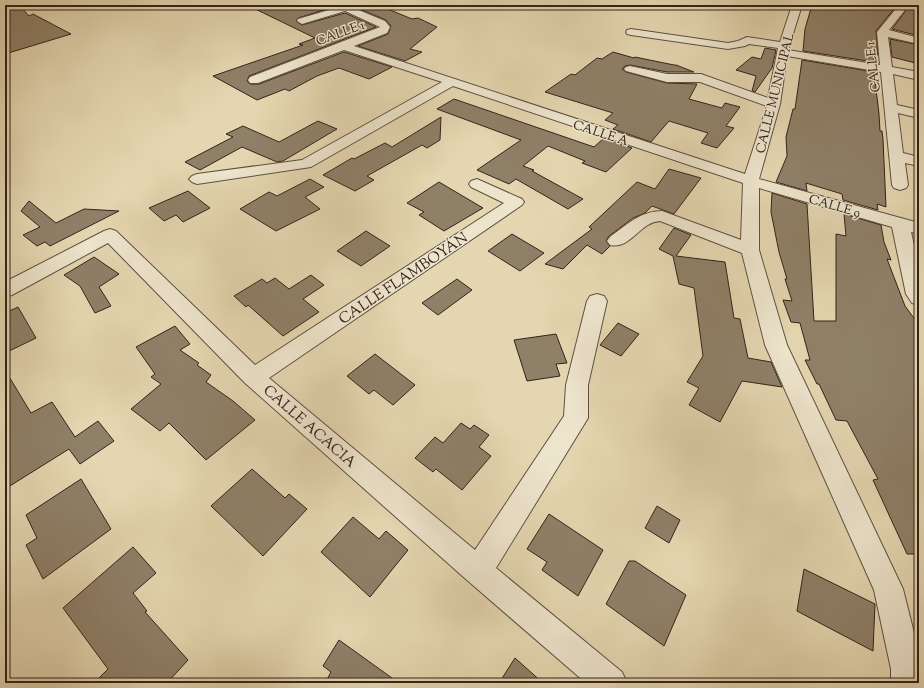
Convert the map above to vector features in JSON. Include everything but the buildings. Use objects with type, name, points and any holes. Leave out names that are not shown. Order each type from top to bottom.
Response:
[{"type":"street","name":"CALLE MUNICIPAL","points":[[796,5],[783,49],[774,104],[751,181],[750,250],[776,345],[888,589],[907,669],[907,683]]},
{"type":"street","points":[[302,21],[342,7]]},
{"type":"street","name":"CALLE 1","points":[[254,80],[384,31],[385,27],[381,22],[342,7]]},
{"type":"street","name":"CALLE 1","points":[[900,185],[898,156],[882,32],[906,8]]},
{"type":"street","points":[[631,32],[728,46],[741,44],[747,40],[783,49],[919,76]]},
{"type":"street","points":[[882,32],[919,41]]},
{"type":"street","name":"CALLE A","points":[[344,46],[751,181]]},
{"type":"street","points":[[630,69],[667,78],[701,78],[774,104]]},
{"type":"street","points":[[197,179],[306,164],[451,82]]},
{"type":"street","points":[[891,108],[919,114]]},
{"type":"street","points":[[898,156],[919,162]]},
{"type":"street","name":"CALLE 9","points":[[751,181],[919,229]]},
{"type":"street","name":"CALLE FLAMBOYÁN","points":[[253,378],[516,202],[477,184]]},
{"type":"street","points":[[616,242],[631,230],[655,215],[662,216],[750,250]]},
{"type":"street","points":[[900,223],[916,294],[919,298]]},
{"type":"street","name":"CALLE ACACIA","points":[[5,290],[110,235],[253,378],[611,683]]},
{"type":"street","points":[[478,571],[576,418],[577,384],[597,301]]}]
